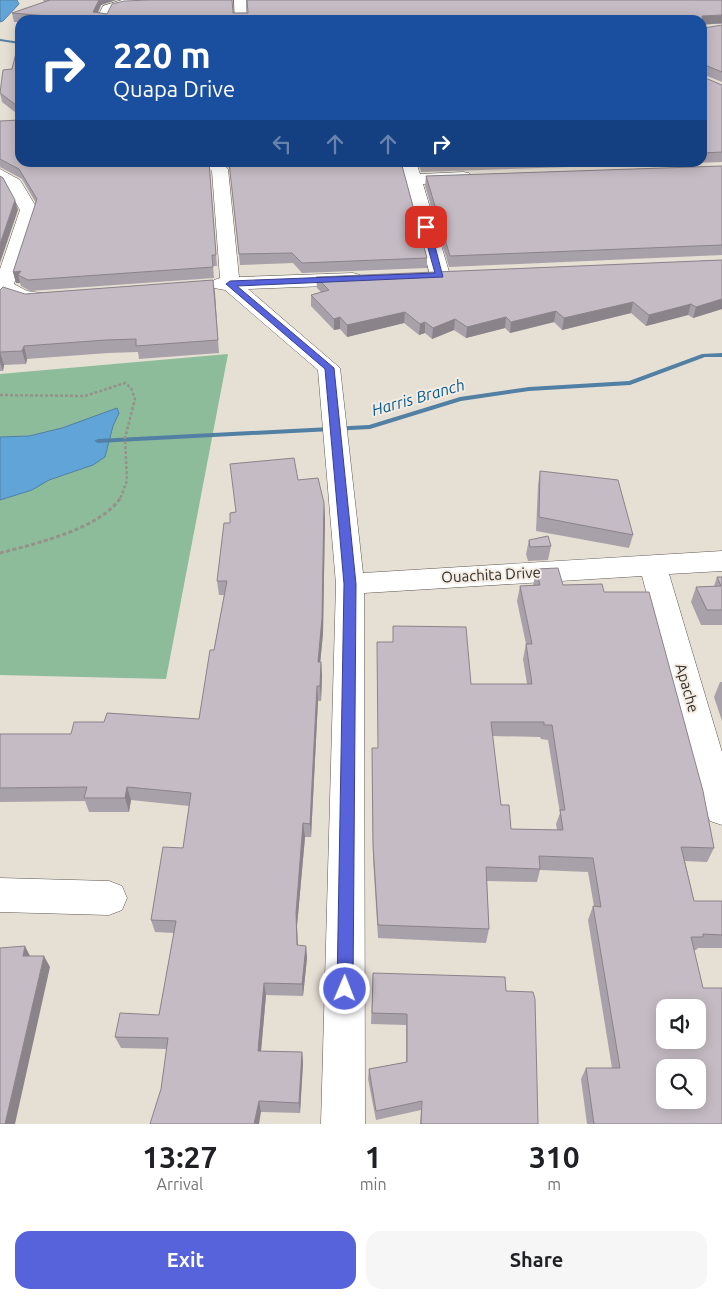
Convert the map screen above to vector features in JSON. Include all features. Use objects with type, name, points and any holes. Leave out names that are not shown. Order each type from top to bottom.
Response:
[{"type":"street","points":[[104,15],[106,9],[124,3],[216,0]]},
{"type":"street","points":[[240,0],[241,15]]},
{"type":"street","points":[[216,167],[220,170],[230,284],[329,368],[350,584],[343,1124]]},
{"type":"street","points":[[440,275],[410,171],[482,177]]},
{"type":"street","points":[[0,174],[14,184],[30,210],[4,286],[14,294],[28,298],[57,296]]},
{"type":"street","points":[[420,276],[460,274]]},
{"type":"street","points":[[201,286],[372,278]]},
{"type":"street","name":"Ouachita Drive","points":[[350,584],[722,561]]},
{"type":"street","name":"Apache","points":[[653,566],[722,810]]},
{"type":"street","points":[[0,895],[109,898]]},
{"type":"path","points":[[0,395],[85,396],[126,383],[134,393],[137,402],[125,438],[128,474],[123,497],[109,511],[76,527],[0,553]]},
{"type":"green space","points":[[228,354],[166,679],[0,675],[0,374]]},
{"type":"water","points":[[0,0],[17,0],[19,4],[0,22]]},
{"type":"water","points":[[117,408],[119,413],[113,426],[105,457],[93,465],[49,480],[32,490],[0,500],[0,437],[29,436],[62,428]]},
{"type":"building","points":[[50,0],[99,0],[93,12],[107,14],[112,4],[124,1],[150,0],[232,0],[233,13],[248,13],[247,0],[722,0],[722,15],[707,16],[36,15],[12,13]]},
{"type":"building","points":[[722,25],[722,72],[707,66],[707,28]]},
{"type":"building","points":[[15,57],[15,104],[0,93],[3,70],[12,69]]},
{"type":"building","points":[[707,79],[722,85],[722,152],[707,153]]},
{"type":"building","points":[[15,120],[15,167],[0,159],[0,121]]},
{"type":"building","points":[[722,166],[722,245],[450,256],[426,176],[707,167]]},
{"type":"building","points":[[15,167],[209,167],[216,255],[212,255],[213,267],[28,280],[18,275],[21,271],[13,272],[37,199],[19,169]]},
{"type":"building","points":[[230,167],[402,167],[427,258],[302,263],[292,253],[239,254]]},
{"type":"building","points":[[0,176],[15,200],[0,244]]},
{"type":"building","points":[[722,260],[722,299],[696,307],[691,304],[649,315],[633,302],[564,318],[556,311],[511,322],[506,317],[467,327],[455,319],[433,328],[425,322],[420,324],[405,312],[347,325],[340,317],[334,319],[311,295],[329,290],[316,277]]},
{"type":"building","points":[[213,280],[218,340],[136,346],[136,339],[106,340],[24,346],[22,351],[0,352],[0,290],[3,287],[25,294]]},
{"type":"building","points":[[294,458],[298,480],[318,478],[324,503],[322,618],[318,662],[321,662],[320,686],[317,686],[310,824],[303,823],[296,913],[297,945],[306,946],[302,984],[264,983],[258,1051],[302,1052],[299,1103],[259,1101],[254,1124],[150,1124],[161,1089],[168,1038],[115,1037],[120,1013],[159,1015],[176,921],[151,920],[163,847],[183,848],[191,793],[127,787],[125,798],[84,798],[87,787],[0,788],[0,734],[71,734],[74,722],[104,722],[107,713],[199,719],[210,650],[214,650],[227,581],[217,581],[224,523],[230,523],[230,513],[236,512],[230,464]]},
{"type":"building","points":[[540,471],[618,480],[633,535],[539,517]]},
{"type":"building","points":[[548,536],[551,546],[530,547],[529,540]]},
{"type":"building","points":[[558,568],[563,585],[602,584],[604,592],[649,592],[703,791],[714,848],[681,847],[694,901],[722,901],[722,935],[703,934],[703,937],[691,937],[703,988],[722,988],[722,1124],[594,1124],[586,1068],[620,1068],[593,906],[601,907],[593,858],[539,856],[540,869],[486,867],[489,929],[378,925],[373,845],[372,748],[378,748],[377,642],[393,642],[393,626],[466,627],[471,684],[532,684],[526,644],[532,644],[520,586],[540,585],[536,569]],"holes":[[[491,722],[544,722],[544,725],[552,725],[565,810],[560,810],[563,830],[511,829],[509,805],[501,805]]]},
{"type":"building","points":[[717,577],[722,577],[722,610],[707,610],[696,587],[721,586]]},
{"type":"building","points":[[25,946],[23,956],[44,956],[5,1124],[0,1124],[0,948]]},
{"type":"building","points":[[373,973],[505,977],[506,991],[533,992],[535,999],[538,1124],[421,1124],[422,1101],[376,1111],[369,1069],[407,1062],[407,1014],[372,1013]]},
{"type":"waterway","points":[[0,40],[15,42]]},
{"type":"waterway","name":"Harris Branch","points":[[98,441],[370,427],[460,399],[529,389],[630,383],[704,355],[722,355]]},
{"type":"route","points":[[345,989],[350,584],[329,368],[230,284],[440,275],[426,227]]}]
